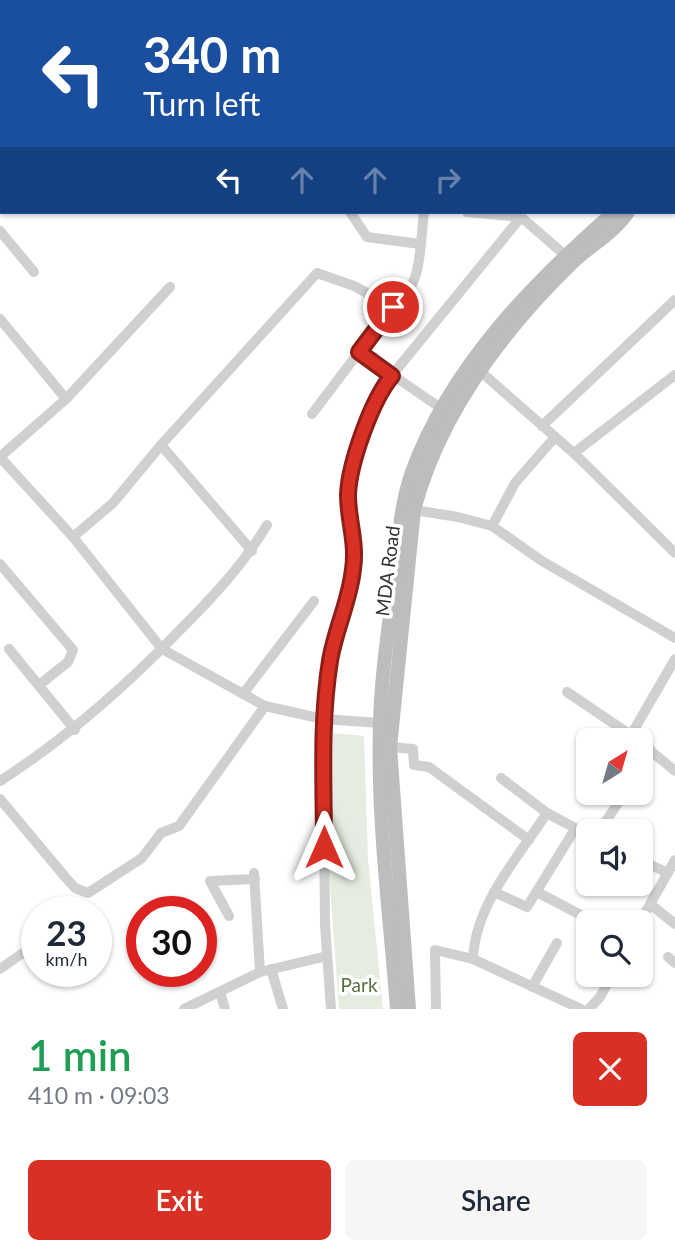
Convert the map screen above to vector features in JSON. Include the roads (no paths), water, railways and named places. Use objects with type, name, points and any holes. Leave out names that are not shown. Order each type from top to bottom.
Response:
[{"type":"main road","name":"MDA Road","points":[[408,1009],[379,723],[414,510],[423,477],[448,412],[470,365],[529,290],[612,214]]},
{"type":"main road","name":"MDA Road","points":[[397,1009],[387,789],[393,642],[403,508],[412,473],[448,412],[537,301],[626,214]]},
{"type":"street","points":[[350,214],[367,237],[420,244]]},
{"type":"street","points":[[312,414],[393,307],[412,288],[424,214]]},
{"type":"street","points":[[489,214],[521,217],[565,255]]},
{"type":"street","points":[[331,1009],[327,956],[323,719],[331,658],[353,570],[355,542],[348,494],[352,474],[376,398],[521,217]]},
{"type":"street","points":[[0,231],[3,244],[34,272]]},
{"type":"street","points":[[73,537],[113,503],[161,445],[317,273],[354,286],[393,307]]},
{"type":"street","points":[[170,287],[66,399],[0,457],[73,537],[162,649],[265,706],[323,719],[379,723]]},
{"type":"street","points":[[542,426],[675,300]]},
{"type":"street","points":[[0,319],[66,399]]},
{"type":"street","points":[[359,352],[448,412]]},
{"type":"street","points":[[480,371],[574,453],[675,553]]},
{"type":"street","points":[[574,453],[675,375]]},
{"type":"street","points":[[492,526],[515,483],[555,437]]},
{"type":"street","points":[[161,445],[252,551]]},
{"type":"street","points":[[414,510],[492,526],[542,561],[675,638]]},
{"type":"street","points":[[0,780],[75,730],[162,649],[213,597],[252,551],[267,525]]},
{"type":"street","points":[[0,564],[73,650],[68,662],[39,685]]},
{"type":"street","points":[[243,694],[314,601]]},
{"type":"street","points":[[9,649],[75,730]]},
{"type":"street","points":[[641,728],[675,659]]},
{"type":"street","points":[[567,692],[620,728]]},
{"type":"street","points":[[0,799],[75,888],[88,893],[142,858],[161,833],[179,826],[265,706]]},
{"type":"street","points":[[390,747],[413,749],[414,765],[429,767],[529,840]]},
{"type":"street","points":[[653,751],[675,771]]},
{"type":"street","points":[[494,892],[527,908],[575,829],[547,813],[501,778]]},
{"type":"street","points":[[472,959],[481,919],[494,892],[547,813]]},
{"type":"street","points":[[647,910],[675,860]]},
{"type":"street","points":[[653,866],[668,873]]},
{"type":"street","points":[[229,916],[210,881],[254,876],[260,972]]},
{"type":"street","points":[[537,892],[576,913]]},
{"type":"street","points":[[650,904],[675,924]]},
{"type":"street","points":[[532,987],[557,943]]},
{"type":"street","points":[[436,1009],[435,950],[472,959],[581,1009]]},
{"type":"street","points":[[0,969],[21,954]]},
{"type":"street","points":[[184,1009],[260,972],[327,956]]},
{"type":"street","points":[[271,970],[283,1009]]},
{"type":"street","points":[[589,1009],[605,987]]},
{"type":"street","points":[[220,992],[225,1009]]},
{"type":"park label","name":"Park","points":[[359,984]]}]
